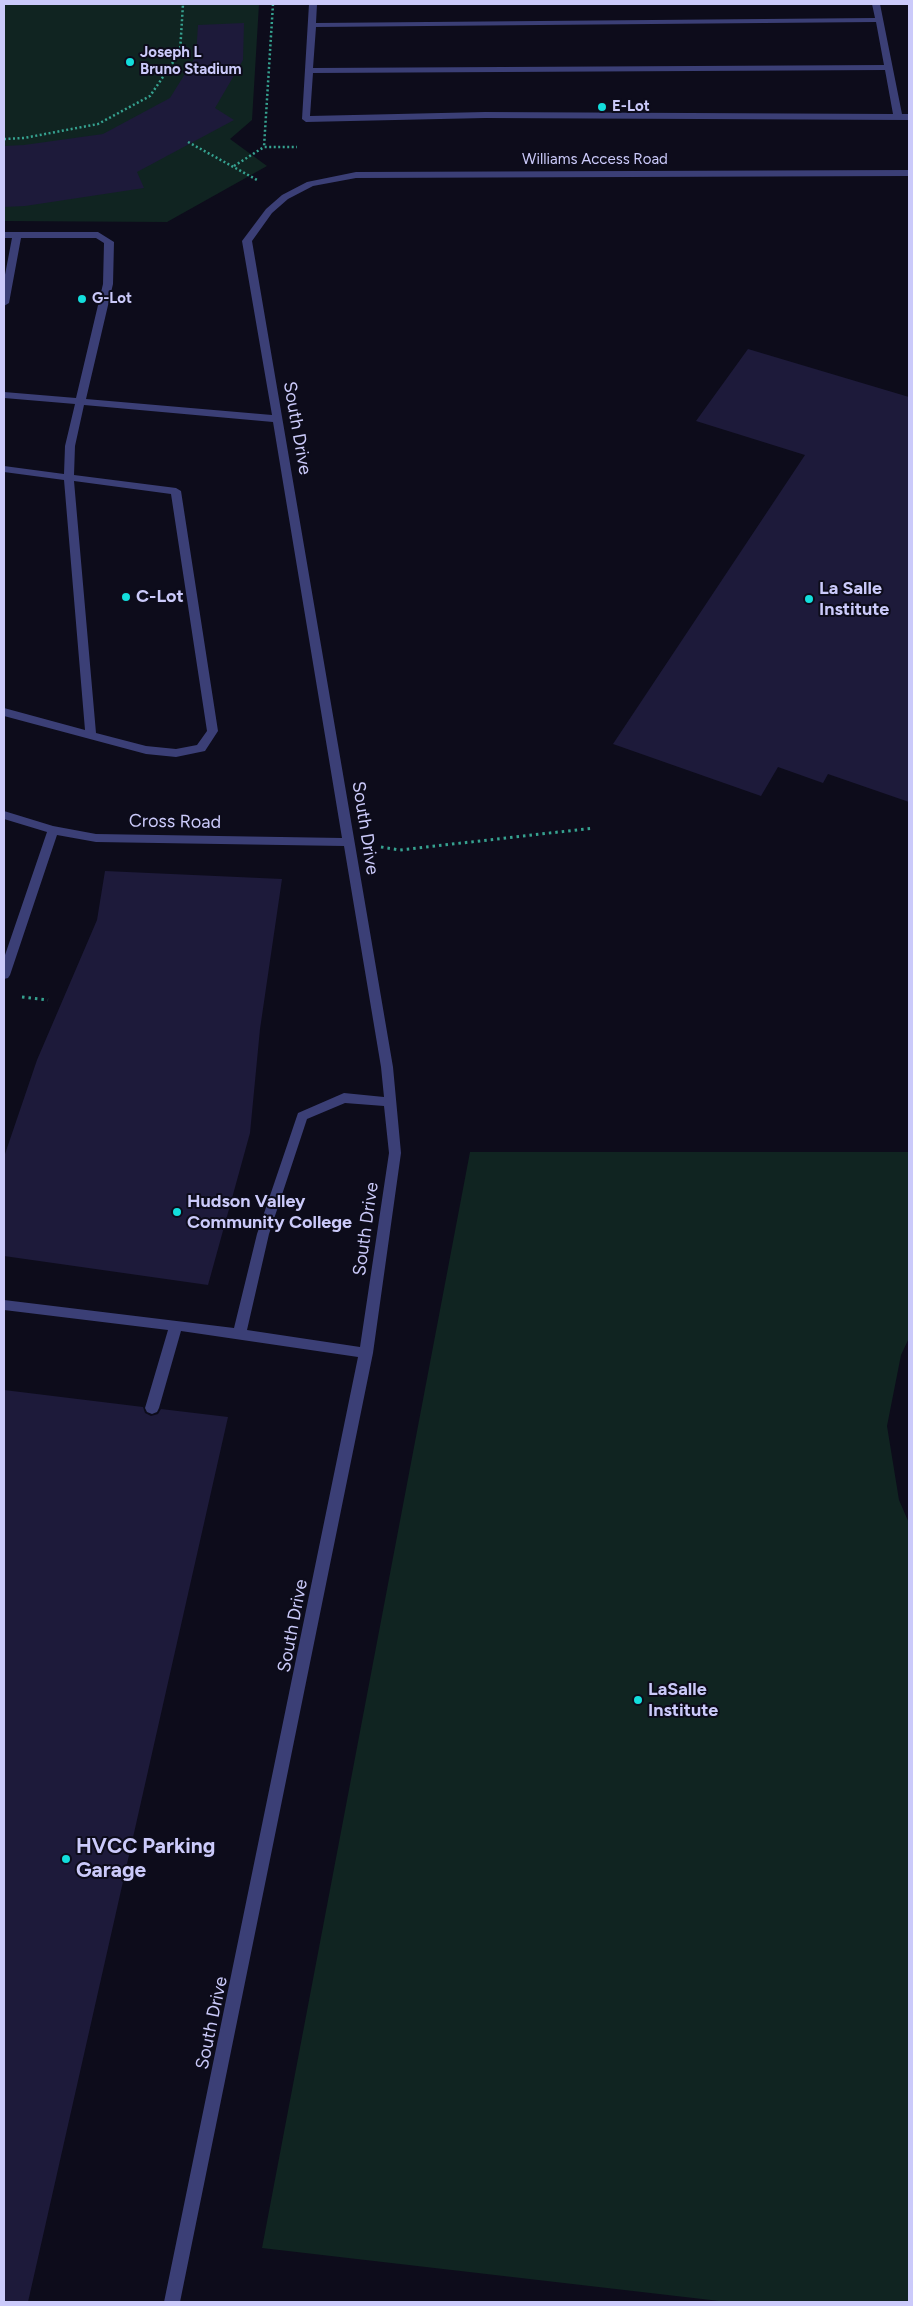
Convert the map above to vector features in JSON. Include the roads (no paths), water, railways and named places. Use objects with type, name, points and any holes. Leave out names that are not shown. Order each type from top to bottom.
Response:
[{"type":"street","points":[[313,4],[306,118],[485,116],[909,117]]},
{"type":"street","points":[[876,4],[898,117]]},
{"type":"street","points":[[312,24],[878,20]]},
{"type":"street","points":[[308,71],[889,67]]},
{"type":"street","name":"Williams Access Road","points":[[285,197],[310,184],[356,175],[909,173]]},
{"type":"street","name":"South Drive","points":[[172,2302],[366,1353],[395,1153],[387,1067],[278,419],[246,241],[269,212],[285,197]]},
{"type":"street","points":[[4,234],[98,235],[109,242],[108,284],[70,446],[69,477],[91,736]]},
{"type":"street","points":[[4,303],[17,235]]},
{"type":"street","points":[[4,395],[278,419]]},
{"type":"street","points":[[4,469],[176,491],[213,731],[201,748],[176,753],[146,750],[4,712]]},
{"type":"street","name":"Cross Road","points":[[4,815],[53,830],[96,838],[350,842]]},
{"type":"street","points":[[4,976],[53,830]]},
{"type":"street","points":[[239,1334],[263,1234],[302,1116],[344,1098],[390,1102]]},
{"type":"street","points":[[4,1304],[176,1325],[366,1353]]},
{"type":"street","points":[[152,1408],[176,1325]]},
{"type":"place","name":"Joseph L Bruno Stadium","points":[[130,62]]},
{"type":"place","name":"E-Lot","points":[[602,107]]},
{"type":"place","name":"G-Lot","points":[[82,299]]},
{"type":"place","name":"C-Lot","points":[[126,597]]},
{"type":"place","name":"La Salle Institute","points":[[809,599]]},
{"type":"place","name":"Hudson Valley Community College","points":[[177,1212]]},
{"type":"place","name":"LaSalle Institute","points":[[638,1700]]},
{"type":"place","name":"HVCC Parking Garage","points":[[66,1859]]}]
